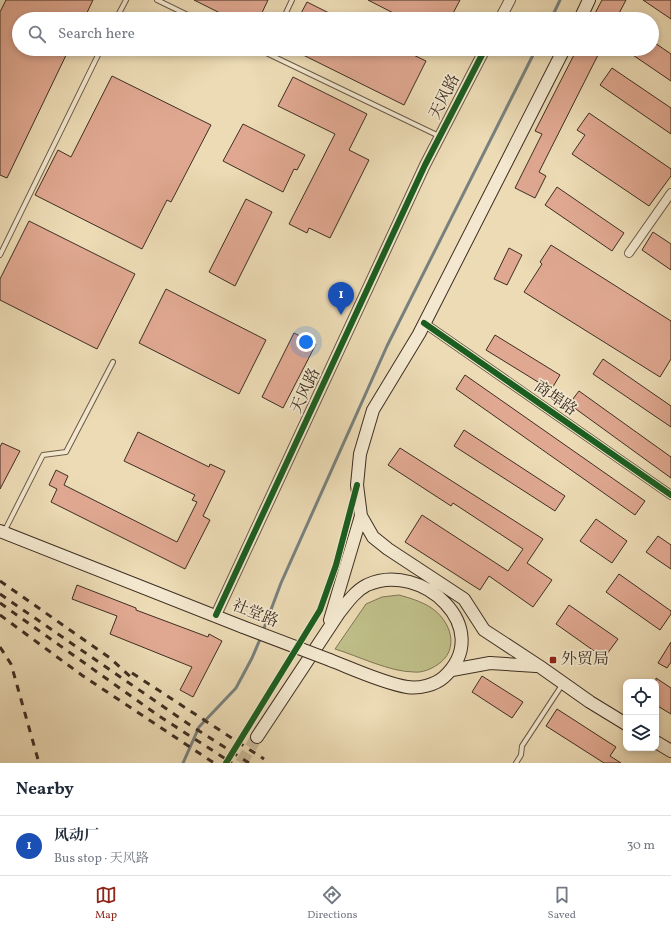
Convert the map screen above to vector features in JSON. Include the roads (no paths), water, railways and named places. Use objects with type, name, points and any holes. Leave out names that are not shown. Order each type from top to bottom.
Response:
[{"type":"main road","points":[[583,12],[589,0]]},
{"type":"main road","points":[[484,630],[464,599],[388,549],[373,537],[361,516],[356,485],[360,454],[373,410],[424,323],[560,56]]},
{"type":"main road","points":[[326,632],[361,516]]},
{"type":"main road","name":"社堂路","points":[[2,532],[216,615],[243,627],[408,688],[424,687],[440,681],[452,670]]},
{"type":"main road","points":[[257,737],[326,632],[352,597],[366,586],[382,580],[401,579],[418,584],[437,595],[450,609],[459,623],[462,639],[460,655],[452,670]]},
{"type":"main road","points":[[459,623],[484,630],[623,722]]},
{"type":"main road","points":[[452,670],[490,663],[539,666]]},
{"type":"main road","points":[[659,744],[671,751]]},
{"type":"street","points":[[504,12],[510,0]]},
{"type":"street","name":"天风路","points":[[216,615],[440,136],[481,56]]},
{"type":"street","points":[[628,253],[671,193]]},
{"type":"street","name":"商埠路","points":[[424,323],[671,495]]},
{"type":"lane","points":[[120,12],[126,0]]},
{"type":"lane","points":[[157,0],[182,12]]},
{"type":"lane","points":[[286,12],[292,0]]},
{"type":"lane","points":[[0,255],[98,56]]},
{"type":"lane","points":[[277,56],[440,136]]},
{"type":"lane","points":[[2,532],[43,455],[66,452],[113,362]]},
{"type":"lane","points":[[516,763],[521,755],[522,746],[564,684]]},
{"type":"waterway","points":[[554,12],[560,0]]},
{"type":"waterway","points":[[263,631],[281,583],[387,346],[532,56]]},
{"type":"waterway","points":[[183,763],[199,727],[236,688],[261,637]]},
{"type":"tunnel","points":[[241,763],[257,737]]},
{"type":"railway","points":[[0,581],[110,658],[134,680]]},
{"type":"railway","points":[[0,594],[190,725],[249,763]]},
{"type":"railway","points":[[0,603],[159,716],[232,763]]},
{"type":"railway","points":[[0,615],[83,676],[214,763]]},
{"type":"railway","points":[[0,647],[11,664],[39,763]]},
{"type":"railway","points":[[132,673],[264,759]]},
{"type":"place","name":"风动厂","points":[[341,315]]},
{"type":"place","name":"外贸局","points":[[553,660]]}]
